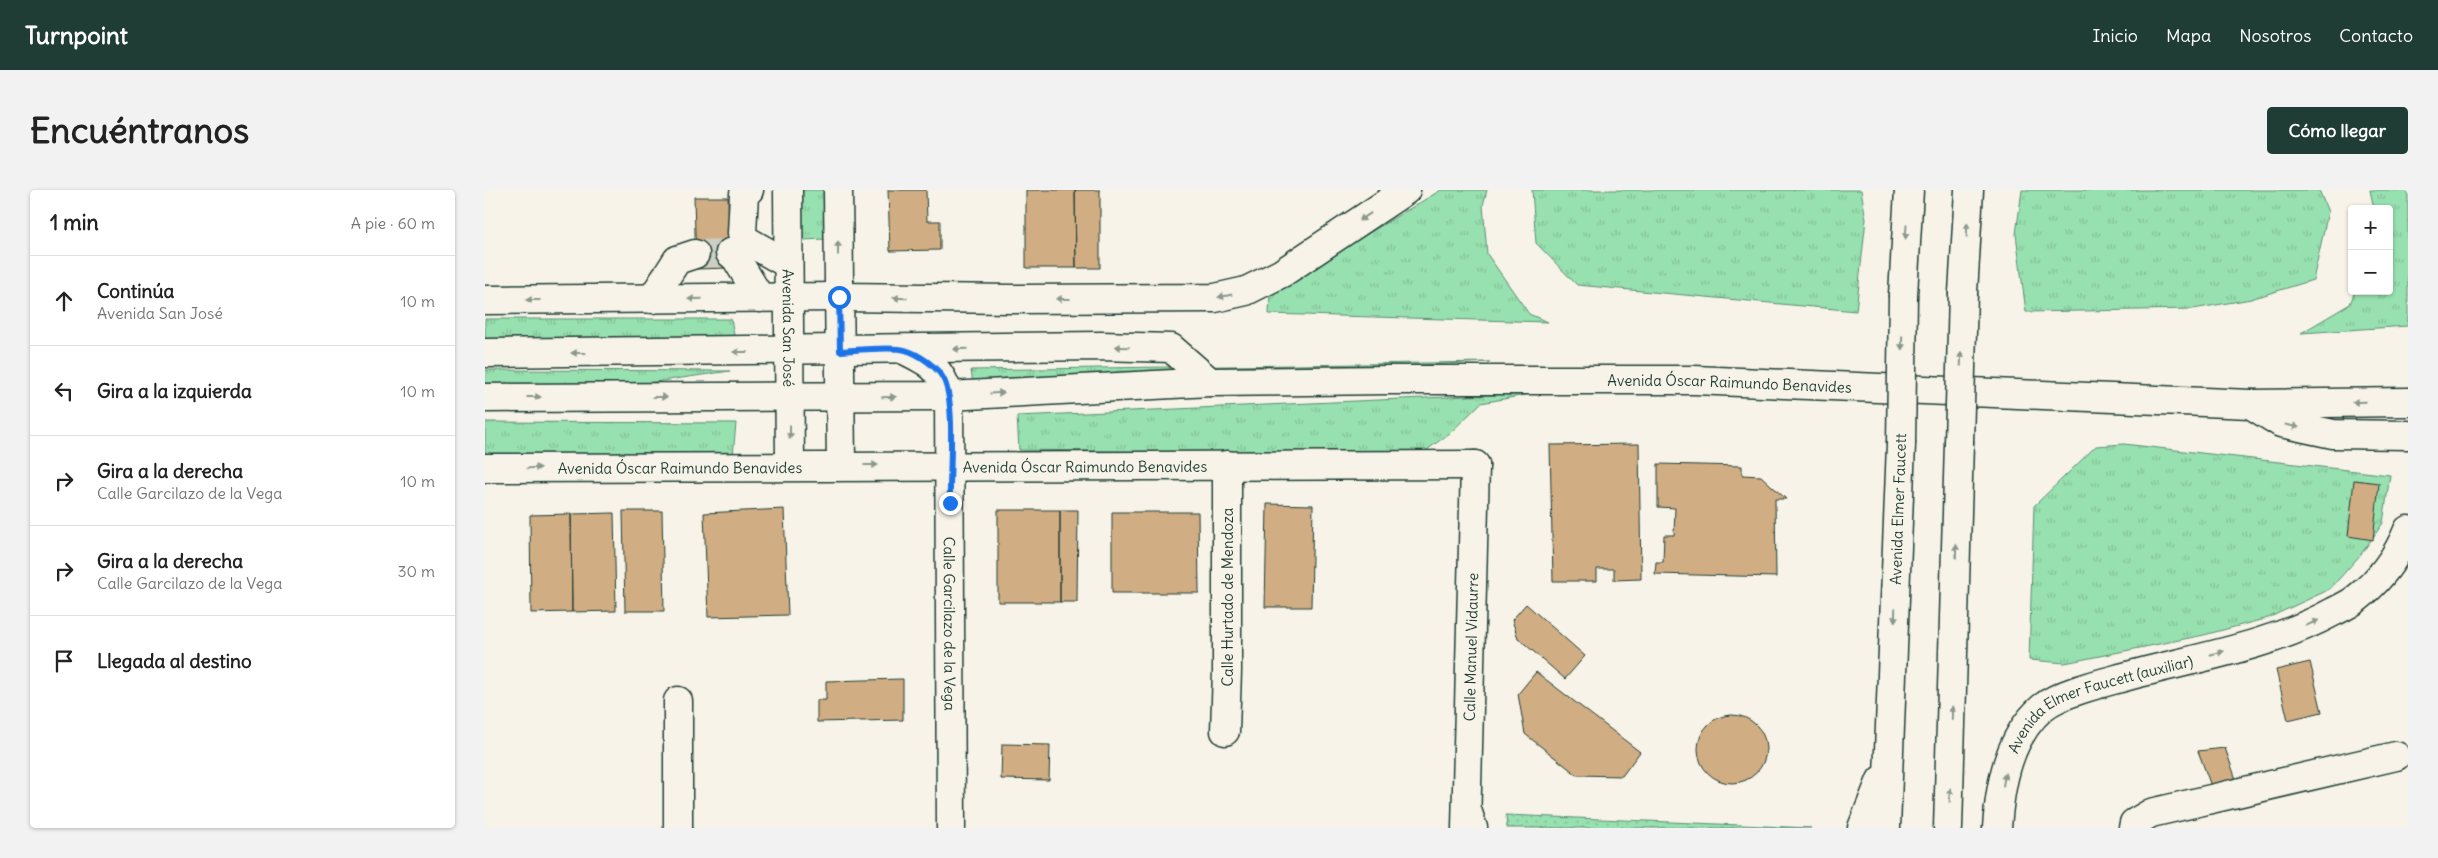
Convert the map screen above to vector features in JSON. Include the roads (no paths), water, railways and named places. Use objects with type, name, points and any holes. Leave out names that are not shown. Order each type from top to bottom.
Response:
[{"type":"main road","points":[[749,190],[744,194],[737,250],[759,298]]},
{"type":"main road","name":"Avenida San José","points":[[788,190],[790,466]]},
{"type":"main road","points":[[838,190],[841,465]]},
{"type":"main road","points":[[485,300],[839,297],[1215,298],[1246,292],[1283,273],[1406,190]]},
{"type":"main road","name":"Avenida Elmer Faucett","points":[[1886,828],[1901,444],[1903,295],[1909,190]]},
{"type":"main road","points":[[1948,828],[1963,293],[1969,190]]},
{"type":"main road","points":[[737,250],[789,264]]},
{"type":"main road","points":[[652,299],[677,260],[695,254]]},
{"type":"main road","points":[[485,353],[840,351],[1101,346],[1171,348],[1210,382]]},
{"type":"main road","name":"Calle Garcilazo de la Vega","points":[[905,350],[930,363],[944,380],[949,396],[951,828]]},
{"type":"main road","name":"Avenida Óscar Raimundo Benavides","points":[[485,398],[949,396],[1210,382],[1694,380],[2249,404],[2408,402]]},
{"type":"main road","name":"Avenida Óscar Raimundo Benavides","points":[[2249,404],[2281,423],[2333,434],[2408,435]]},
{"type":"main road","name":"Avenida Óscar Raimundo Benavides","points":[[485,468],[841,465],[1475,465]]},
{"type":"main road","name":"Calle Hurtado de Mendoza","points":[[1225,730],[1227,671],[1227,465]]},
{"type":"main road","name":"Calle Manuel Vidaurre","points":[[1469,822],[1475,465]]},
{"type":"main road","name":"Avenida Elmer Faucett (auxiliar)","points":[[1997,828],[2006,764],[2021,734],[2043,707],[2084,687],[2267,641],[2313,623],[2356,600],[2379,578],[2400,549],[2408,530]]},
{"type":"main road","points":[[678,701],[678,828]]},
{"type":"main road","points":[[1862,828],[1874,802],[1890,752]]},
{"type":"main road","points":[[2133,828],[2134,823],[2151,813],[2396,756]]},
{"type":"tunnel","points":[[695,254],[730,253]]}]
